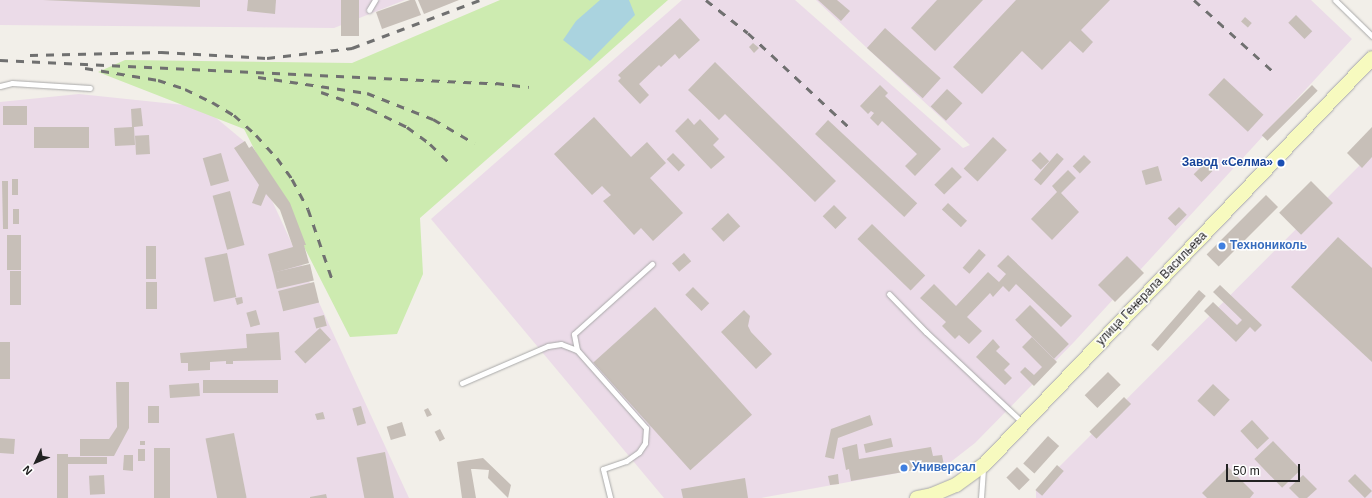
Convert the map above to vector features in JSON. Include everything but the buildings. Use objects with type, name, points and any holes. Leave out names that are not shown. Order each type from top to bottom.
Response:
[{"type":"main road","name":"улица Генерала Васильева","points":[[917,498],[933,496],[956,484],[984,465],[1372,58]]},
{"type":"lane","points":[[369,10],[375,0]]},
{"type":"lane","points":[[1335,0],[1372,36]]},
{"type":"lane","points":[[0,86],[12,84],[90,88]]},
{"type":"lane","points":[[577,350],[574,334],[652,264]]},
{"type":"lane","points":[[889,294],[926,332],[1024,423]]},
{"type":"lane","points":[[462,383],[548,346],[562,344],[577,350],[646,428],[645,443],[639,452],[626,461],[603,469],[610,498]]},
{"type":"lane","points":[[981,498],[984,465]]},
{"type":"shaded area","points":[[0,0],[405,0],[334,28],[0,25]]},
{"type":"shaded area","points":[[682,0],[795,0],[963,148],[970,145],[816,0],[1311,0],[1352,39],[1074,342],[975,443],[948,464],[761,498],[664,498],[431,219]]},
{"type":"shaded area","points":[[79,94],[203,107],[245,142],[409,498],[0,498],[0,102]]},
{"type":"shaded area","points":[[1372,153],[1372,498],[1036,498],[1036,490]]},
{"type":"green space","points":[[500,0],[668,0],[420,218],[423,274],[397,334],[350,337],[244,129],[98,72],[125,60],[352,63]]},
{"type":"water","points":[[600,0],[629,0],[635,15],[590,61],[563,40],[576,21]]},
{"type":"railway","points":[[30,55],[161,52],[267,58],[352,48],[480,0]]},
{"type":"railway","points":[[706,0],[748,33],[852,130]]},
{"type":"railway","points":[[1194,0],[1276,74]]},
{"type":"railway","points":[[0,60],[496,83],[529,87]]},
{"type":"railway","points":[[85,68],[158,80],[185,89],[234,115],[256,135],[277,158],[292,179],[308,209],[332,279]]},
{"type":"railway","points":[[258,77],[367,93],[433,119],[474,143]]},
{"type":"railway","points":[[321,92],[370,109],[407,127],[430,144],[451,164]]},
{"type":"place","name":"Завод «Селма»","points":[[1281,163]]},
{"type":"place","name":"Технониколь","points":[[1222,246]]},
{"type":"place","name":"Универсал","points":[[904,468]]}]
